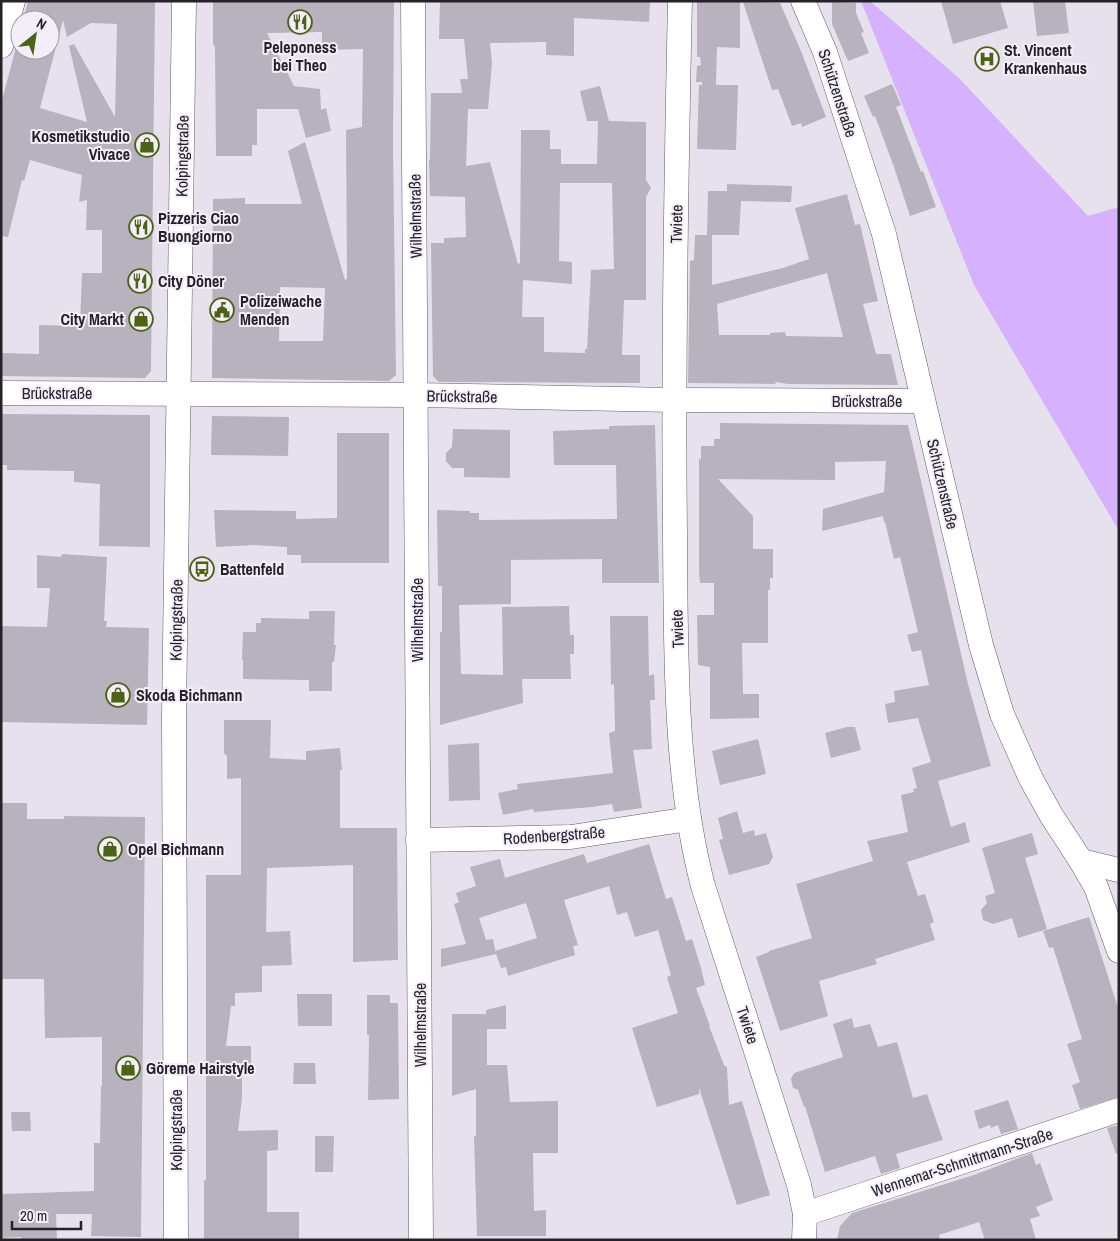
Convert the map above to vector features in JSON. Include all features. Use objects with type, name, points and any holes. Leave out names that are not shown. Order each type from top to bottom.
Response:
[{"type":"street","points":[[1,46],[13,1]]},
{"type":"street","name":"Kolpingstraße","points":[[176,1240],[174,716],[184,1]]},
{"type":"street","name":"Wilhelmstraße","points":[[413,1],[421,1240]]},
{"type":"street","name":"Twiete","points":[[680,1],[674,400],[676,625],[680,731],[694,850],[703,886],[799,1185],[805,1214],[804,1240]]},
{"type":"street","name":"Schützenstraße","points":[[803,1],[825,52],[884,234],[981,645],[1002,714],[1031,779],[1096,888],[1119,951]]},
{"type":"street","name":"Brückstraße","points":[[1,392],[923,401]]},
{"type":"street","name":"Rodenbergstraße","points":[[418,840],[571,837],[689,819]]},
{"type":"street","points":[[1081,861],[1119,870]]},
{"type":"street","name":"Wennemar-Schmittmann-Straße","points":[[805,1214],[1119,1110]]},
{"type":"shaded area","points":[[861,1],[870,1],[960,79],[1088,216],[1119,207],[1119,531],[974,285]]},
{"type":"building","points":[[28,1],[155,1],[151,371],[145,378],[1,376],[1,353],[39,354],[39,325],[80,326],[82,273],[102,273],[102,230],[86,230],[87,200],[79,202],[82,175],[30,160],[24,181],[22,180],[8,237],[1,236],[1,104],[13,60],[53,60],[40,108],[87,122],[69,46],[74,44],[115,117],[117,24],[91,23],[67,37],[63,20],[60,31],[60,10],[26,10]]},
{"type":"building","points":[[213,1],[394,1],[393,146],[396,375],[389,381],[212,378],[213,199],[245,198],[245,204],[302,204],[288,151],[305,142],[345,280],[347,279],[346,130],[362,127],[363,49],[322,50],[322,32],[267,33],[294,86],[320,89],[321,110],[326,108],[331,131],[306,138],[298,109],[257,109],[257,145],[252,145],[252,156],[216,156],[215,47],[213,44]],"holes":[[[280,287],[325,288],[323,341],[279,341]]]},
{"type":"building","points":[[440,1],[650,1],[649,22],[574,18],[574,56],[546,55],[546,42],[490,43],[492,63],[488,109],[468,109],[466,166],[490,162],[518,264],[520,263],[521,130],[550,130],[550,149],[561,149],[561,164],[597,164],[598,121],[587,121],[580,91],[600,86],[609,121],[646,122],[646,180],[651,188],[646,197],[646,300],[624,300],[622,355],[640,355],[640,383],[439,382],[433,376],[431,243],[444,243],[444,238],[466,237],[465,197],[430,196],[431,93],[462,93],[460,79],[468,79],[464,39],[439,39]],"holes":[[[560,183],[612,183],[614,269],[591,270],[587,349],[585,349],[585,353],[544,352],[544,317],[522,317],[523,280],[572,284],[572,262],[559,261]]]},
{"type":"building","points":[[697,1],[740,2],[740,48],[717,47],[716,85],[738,85],[736,150],[697,149],[699,85],[702,85],[702,82],[696,82],[697,66],[701,65],[700,57],[697,57]]},
{"type":"building","points":[[941,1],[1000,1],[1008,28],[953,44]]},
{"type":"building","points":[[1033,1],[1065,1],[1069,33],[1037,36]]},
{"type":"building","points":[[743,2],[780,3],[801,51],[826,117],[802,127],[801,123],[792,126],[778,89],[772,90]]},
{"type":"building","points":[[832,2],[856,3],[856,13],[864,32],[861,33],[869,53],[848,61],[832,24]]},
{"type":"building","points":[[892,84],[901,105],[896,107],[936,207],[910,216],[875,116],[873,117],[864,96]]},
{"type":"building","points":[[727,184],[792,186],[791,202],[741,201],[739,235],[712,235],[712,285],[783,268],[809,259],[795,208],[847,194],[855,225],[860,224],[878,301],[863,304],[876,354],[891,354],[898,385],[788,384],[776,382],[775,384],[688,383],[690,261],[694,260],[695,235],[707,235],[708,191],[727,191]],"holes":[[[827,273],[843,337],[786,336],[785,332],[770,333],[770,335],[719,335],[717,304]]]},
{"type":"building","points":[[1,414],[150,415],[150,547],[99,546],[100,484],[74,482],[74,471],[7,470],[7,465],[1,465]]},
{"type":"building","points":[[212,416],[289,417],[288,456],[211,455]]},
{"type":"building","points":[[720,423],[908,425],[968,684],[991,766],[938,781],[951,827],[965,822],[970,842],[907,862],[918,896],[925,894],[934,922],[930,924],[935,940],[875,959],[877,964],[819,981],[828,1016],[780,1031],[756,957],[769,951],[812,938],[796,884],[873,861],[867,841],[908,832],[901,795],[914,792],[913,789],[917,788],[912,768],[931,762],[918,718],[888,723],[885,704],[895,702],[894,691],[929,685],[921,650],[912,652],[907,635],[918,632],[900,557],[894,559],[883,516],[822,531],[823,509],[884,492],[886,461],[835,462],[835,480],[718,479],[753,516],[753,549],[773,549],[773,578],[770,578],[770,590],[768,590],[768,643],[742,643],[743,694],[759,694],[759,718],[710,719],[710,667],[698,665],[697,615],[714,615],[714,583],[700,583],[699,458],[701,460],[701,446],[714,446],[714,439],[720,439]]},
{"type":"building","points":[[655,425],[659,583],[602,583],[602,559],[511,560],[511,604],[459,605],[461,674],[503,675],[502,607],[569,606],[570,635],[574,635],[574,654],[570,654],[571,679],[522,679],[523,703],[440,725],[442,586],[438,586],[437,510],[479,513],[479,520],[617,519],[616,465],[554,465],[553,431],[609,429],[609,426]]},
{"type":"building","points":[[453,429],[510,430],[510,478],[464,477],[464,468],[452,468],[446,461],[446,453],[452,447]]},
{"type":"building","points":[[337,433],[389,433],[389,563],[301,563],[301,555],[287,555],[287,547],[254,545],[216,547],[214,510],[296,511],[296,519],[337,518]]},
{"type":"building","points":[[62,554],[107,557],[104,621],[107,621],[106,627],[149,628],[147,725],[1,722],[1,626],[47,627],[50,588],[37,588],[37,555],[61,557]]},
{"type":"building","points":[[309,611],[335,611],[334,645],[336,645],[334,662],[332,662],[332,691],[309,691],[309,680],[243,679],[243,632],[256,632],[256,623],[261,623],[261,618],[309,619]]},
{"type":"building","points":[[610,616],[648,616],[649,676],[654,674],[655,700],[650,700],[652,749],[633,750],[642,808],[614,812],[612,804],[534,812],[533,809],[503,815],[498,793],[518,789],[517,784],[613,773],[609,733],[615,731],[614,684],[611,685]]},
{"type":"building","points":[[224,720],[271,720],[270,758],[306,760],[306,751],[340,748],[342,770],[340,770],[340,828],[397,828],[398,960],[353,962],[353,865],[267,868],[266,932],[290,931],[292,965],[262,966],[262,992],[235,993],[235,1006],[231,1006],[226,1046],[251,1046],[251,1074],[242,1074],[242,1098],[238,1131],[278,1130],[278,1150],[267,1151],[267,1212],[299,1212],[299,1240],[204,1240],[204,1180],[206,1180],[206,875],[241,875],[241,778],[227,779],[227,756],[224,753]]},
{"type":"building","points":[[847,727],[855,727],[861,750],[831,758],[825,733]]},
{"type":"building","points":[[758,739],[766,774],[720,785],[712,751]]},
{"type":"building","points":[[479,743],[480,800],[449,801],[448,745]]},
{"type":"building","points":[[1,803],[27,803],[27,819],[64,819],[64,816],[145,817],[141,1237],[91,1236],[92,1214],[56,1214],[57,1240],[21,1240],[21,1237],[1,1238],[1,1194],[94,1191],[94,1143],[100,1143],[102,1037],[45,1038],[44,979],[1,979]]},
{"type":"building","points":[[737,811],[743,833],[754,830],[755,836],[766,833],[773,857],[769,864],[729,875],[719,840],[723,839],[718,818]]},
{"type":"building","points":[[1032,833],[1038,854],[1025,858],[1047,929],[1018,938],[1012,918],[993,924],[983,920],[981,910],[987,903],[985,896],[995,893],[982,848]]},
{"type":"building","points":[[649,844],[666,899],[672,897],[686,941],[692,939],[705,985],[696,988],[724,1065],[727,1067],[729,1105],[742,1101],[770,1195],[737,1205],[699,1088],[699,1094],[657,1107],[632,1028],[678,1013],[667,977],[671,975],[658,930],[635,937],[627,912],[617,915],[609,886],[564,900],[578,945],[573,946],[575,955],[508,976],[506,967],[501,968],[496,954],[441,967],[441,949],[466,944],[454,904],[459,902],[456,893],[476,886],[470,867],[500,859],[505,878],[584,854],[587,863]],"holes":[[[526,903],[537,938],[495,951],[493,939],[486,940],[479,918]]]},
{"type":"building","points":[[1089,917],[1119,1011],[1119,1097],[1080,1109],[1072,1085],[1080,1082],[1067,1044],[1082,1039],[1053,947],[1049,948],[1043,931]]},
{"type":"building","points":[[297,994],[332,994],[332,1026],[298,1026]]},
{"type":"building","points":[[367,995],[390,995],[390,1003],[398,1003],[399,1099],[368,1100],[369,1035],[367,1035]]},
{"type":"building","points":[[506,1005],[506,1029],[487,1029],[487,1065],[507,1065],[510,1102],[558,1101],[558,1153],[533,1153],[534,1211],[546,1210],[546,1236],[477,1236],[474,1136],[476,1136],[476,1089],[452,1096],[452,1014],[486,1014],[486,1010]]},
{"type":"building","points":[[852,1018],[854,1028],[870,1024],[878,1047],[897,1042],[913,1098],[927,1094],[943,1140],[896,1154],[900,1168],[881,1174],[875,1156],[825,1172],[805,1106],[798,1090],[793,1088],[791,1079],[794,1073],[843,1057],[833,1024]]},
{"type":"building","points":[[294,1063],[315,1063],[316,1084],[293,1084]]},
{"type":"building","points":[[1008,1100],[1018,1129],[1001,1134],[998,1125],[991,1128],[990,1125],[979,1129],[974,1111]]},
{"type":"building","points":[[11,1112],[30,1112],[31,1131],[12,1131]]},
{"type":"building","points":[[1119,1125],[1119,1153],[1116,1154],[1107,1128]]},
{"type":"building","points":[[315,1136],[334,1136],[333,1172],[315,1172]]},
{"type":"building","points":[[1032,1153],[1036,1165],[1040,1163],[1053,1200],[1036,1207],[1040,1216],[1030,1219],[1036,1240],[985,1240],[979,1222],[939,1235],[940,1240],[837,1240],[840,1226],[852,1213],[974,1175]]},
{"type":"place","name":"Peleponess bei Theo","points":[[300,22]]},
{"type":"place","name":"St. Vincent Krankenhaus","points":[[987,59]]},
{"type":"place","name":"Kosmetikstudio Vivace","points":[[147,145]]},
{"type":"place","name":"Pizzeris Ciao Buongiorno","points":[[141,227]]},
{"type":"place","name":"City Döner","points":[[140,281]]},
{"type":"place","name":"Polizeiwache Menden","points":[[222,310]]},
{"type":"place","name":"City Markt","points":[[141,319]]},
{"type":"place","name":"Battenfeld","points":[[202,569]]},
{"type":"place","name":"Skoda Bichmann","points":[[118,695]]},
{"type":"place","name":"Opel Bichmann","points":[[110,849]]},
{"type":"place","name":"Göreme Hairstyle","points":[[128,1068]]}]
